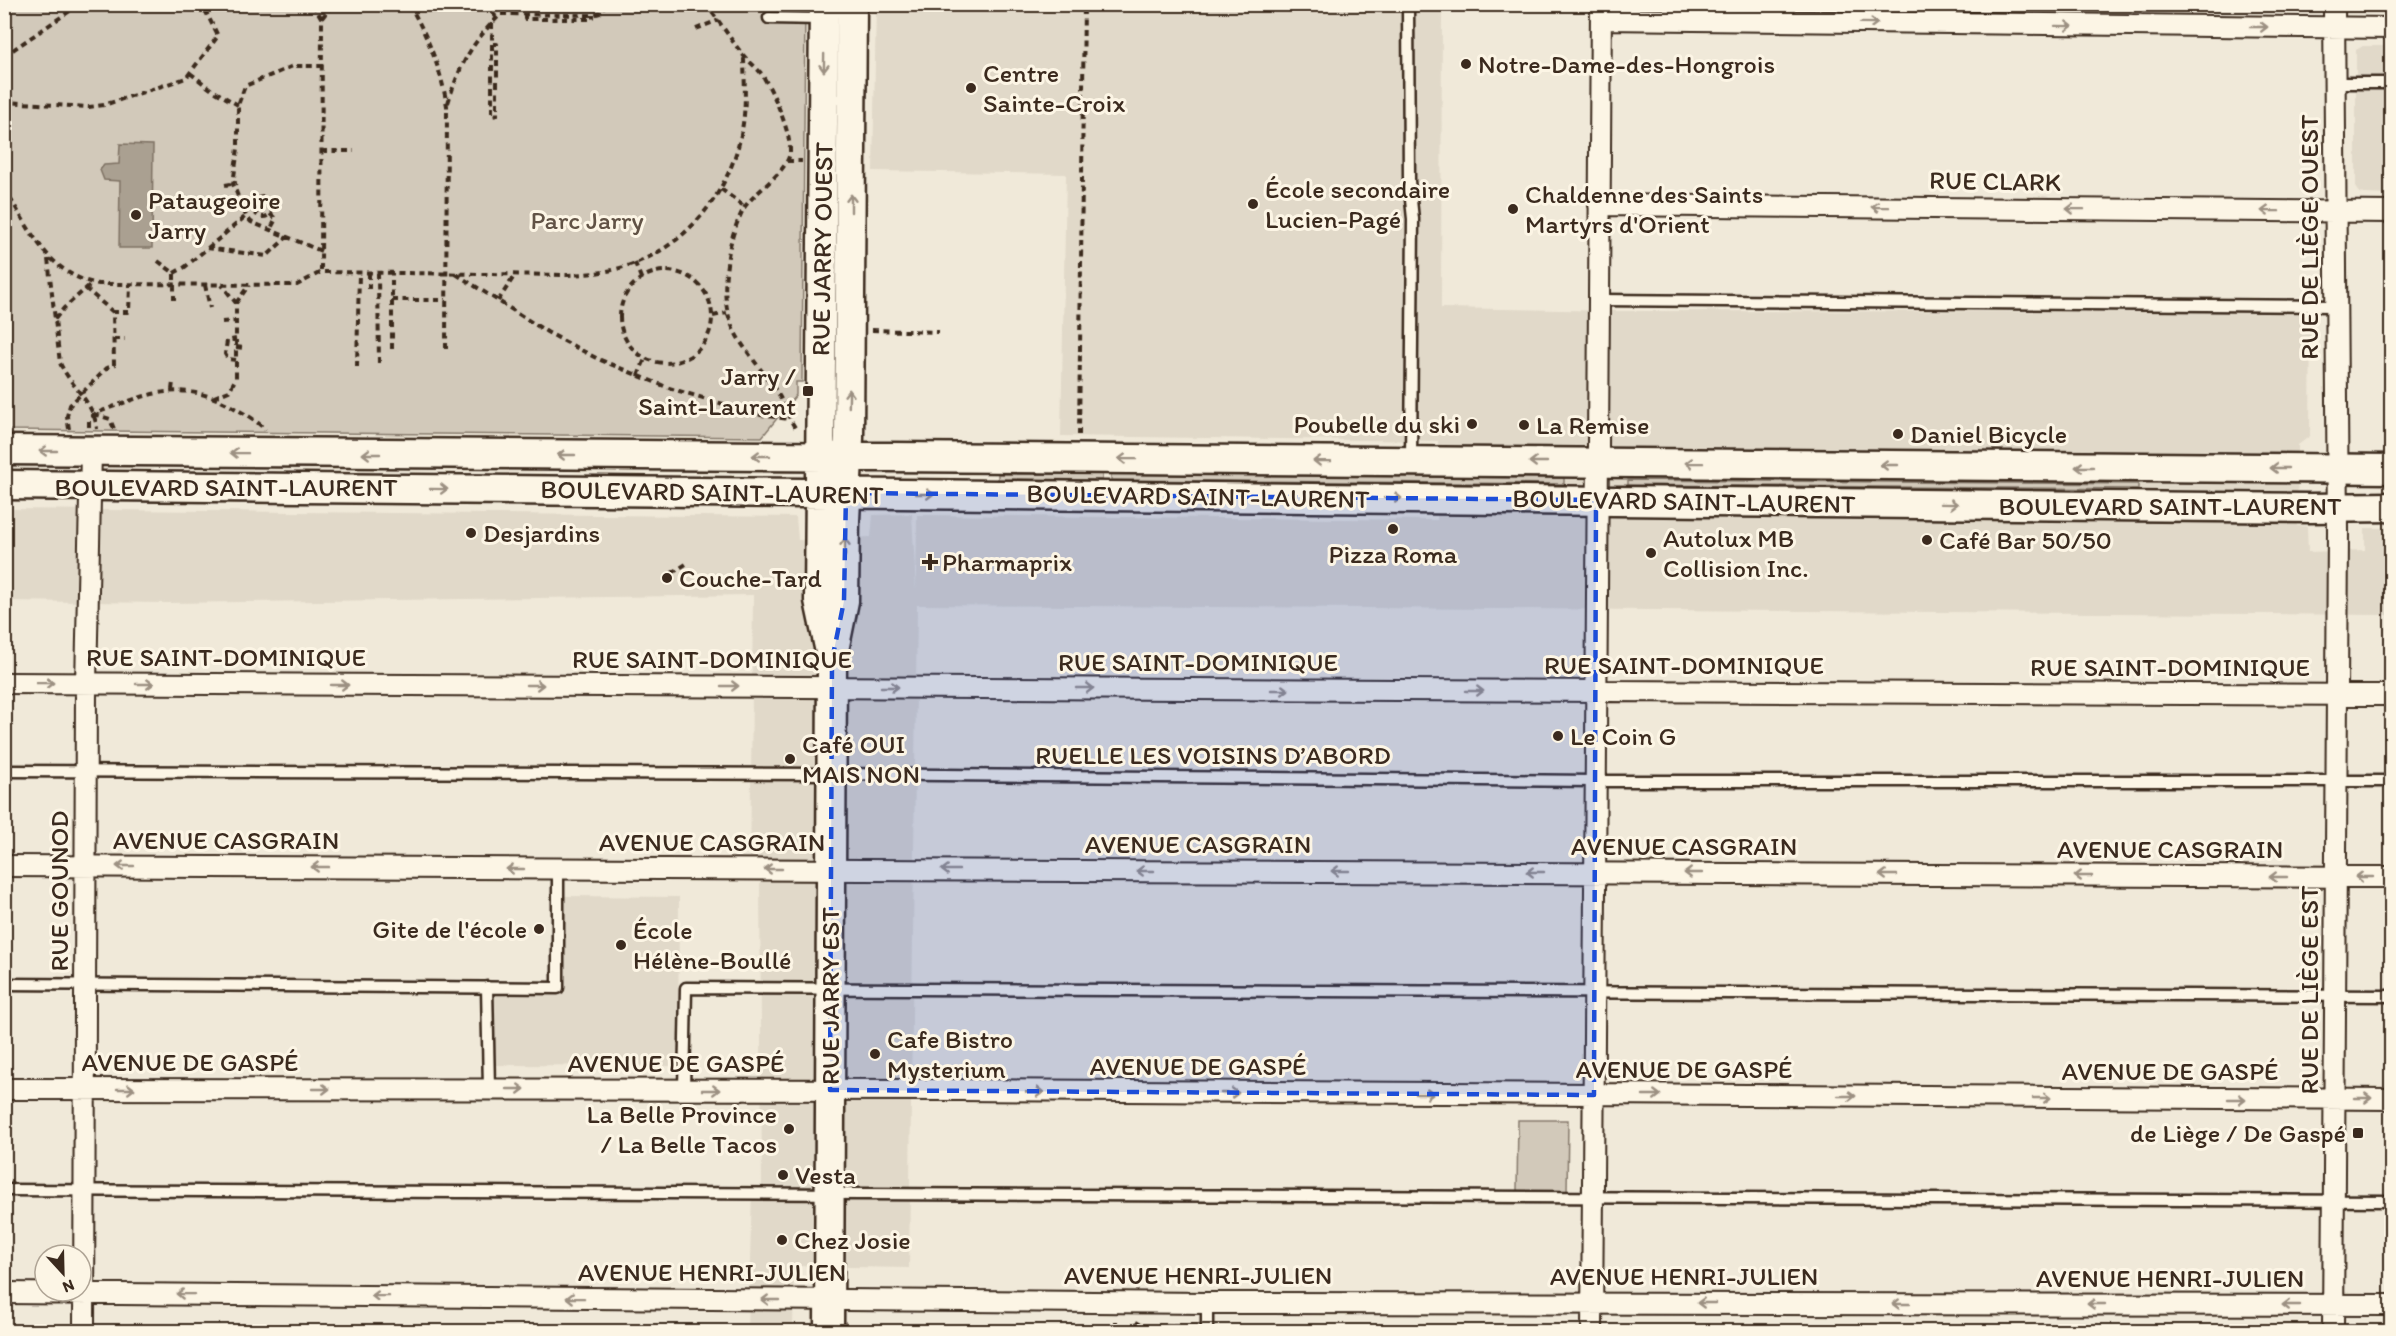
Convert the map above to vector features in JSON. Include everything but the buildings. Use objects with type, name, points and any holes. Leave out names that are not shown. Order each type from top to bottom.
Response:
[{"type":"main road","name":"RUE JARRY OUEST","points":[[833,493],[852,4]]},
{"type":"main road","name":"RUE JARRY OUEST","points":[[824,12],[834,457]]},
{"type":"main road","name":"BOULEVARD SAINT-LAURENT","points":[[4,450],[86,436],[297,470],[833,493],[2391,507]]},
{"type":"main road","name":"BOULEVARD SAINT-LAURENT","points":[[4,485],[90,486],[297,470],[834,457],[2391,469]]},
{"type":"main road","name":"RUE JARRY EST","points":[[829,1332],[832,673],[819,600],[833,493]]},
{"type":"street","name":"RUE DE LIÈGE OUEST","points":[[2334,4],[2337,468]]},
{"type":"street","points":[[1592,1332],[1601,12],[2391,28]]},
{"type":"street","name":"RUE CLARK","points":[[1599,205],[2391,212]]},
{"type":"street","name":"RUE GOUNOD","points":[[85,1243],[86,684],[90,486],[86,436]]},
{"type":"street","name":"RUE DE LIÈGE EST","points":[[2333,1332],[2337,468]]},
{"type":"street","name":"RUE SAINT-DOMINIQUE","points":[[4,683],[86,684],[832,673],[1595,691],[2391,695]]},
{"type":"street","name":"AVENUE CASGRAIN","points":[[4,866],[2391,877]]},
{"type":"street","name":"AVENUE DE GASPÉ","points":[[4,1089],[830,1090],[2391,1099]]},
{"type":"street","name":"AVENUE HENRI-JULIEN","points":[[4,1293],[33,1293]]},
{"type":"street","name":"AVENUE HENRI-JULIEN","points":[[93,1293],[1208,1303],[2391,1305]]},
{"type":"street","name":"RUE GOUNOD","points":[[84,1332],[85,1303]]},
{"type":"lane","points":[[1408,4],[1409,181],[1413,219],[1412,462]]},
{"type":"lane","points":[[769,18],[824,12]]},
{"type":"lane","points":[[2335,83],[2391,82]]},
{"type":"lane","points":[[1598,300],[2336,306]]},
{"type":"lane","name":"RUELLE LES VOISINS D’ABORD","points":[[4,771],[831,774],[1594,781],[2391,781]]},
{"type":"lane","points":[[4,984],[558,988],[558,869]]},
{"type":"lane","points":[[488,987],[489,1089]]},
{"type":"lane","points":[[684,1090],[686,988],[2391,996]]},
{"type":"lane","points":[[4,1191],[2391,1201]]},
{"type":"lane","points":[[1207,1332],[1208,1303]]},
{"type":"path","points":[[4,56],[80,4]]},
{"type":"path","points":[[4,102],[97,106],[186,78],[218,36],[202,4]]},
{"type":"path","points":[[313,4],[322,19],[321,272]]},
{"type":"path","points":[[322,19],[333,4]]},
{"type":"path","points":[[409,4],[433,51],[447,106],[446,350]]},
{"type":"path","points":[[485,4],[497,18]]},
{"type":"path","points":[[447,106],[464,58],[476,40],[501,14],[593,15],[600,13],[605,4]]},
{"type":"path","points":[[455,273],[547,332],[598,359],[669,388],[761,415],[788,419],[782,400],[741,344],[727,313],[724,281],[734,231],[745,207],[785,165],[790,147],[776,104],[760,72],[744,56],[705,4]]},
{"type":"path","points":[[1078,442],[1084,4]]},
{"type":"path","points":[[525,14],[525,19],[538,20],[593,19],[593,15]]},
{"type":"path","points":[[696,29],[719,20]]},
{"type":"path","points":[[492,22],[492,116],[496,115],[497,103],[497,44],[493,44]]},
{"type":"path","points":[[4,189],[48,258],[73,277],[92,283],[297,285],[321,272],[568,275],[602,273],[635,263],[657,252],[687,230],[713,202],[734,160],[743,124],[744,56]]},
{"type":"path","points":[[321,251],[251,222],[246,216],[235,184],[238,105],[248,83],[293,66],[323,66]]},
{"type":"path","points":[[190,73],[238,105]]},
{"type":"path","points":[[322,151],[354,151]]},
{"type":"path","points":[[225,185],[235,184]]},
{"type":"path","points":[[721,189],[745,207]]},
{"type":"path","points":[[241,204],[253,204],[259,198],[267,198],[273,204],[270,214],[265,217],[256,215]]},
{"type":"path","points":[[253,204],[256,215]]},
{"type":"path","points":[[270,214],[276,219],[270,230]]},
{"type":"path","points":[[251,222],[256,215]]},
{"type":"path","points":[[174,273],[246,216]]},
{"type":"path","points":[[207,248],[267,256],[287,237]]},
{"type":"path","points":[[48,258],[60,363],[66,376],[94,414],[110,419],[114,424],[114,434]]},
{"type":"path","points":[[158,261],[174,273]]},
{"type":"path","points":[[635,263],[641,278]]},
{"type":"path","points":[[664,271],[688,276],[705,293],[712,316],[707,339],[691,356],[669,363],[645,359],[635,352],[627,343],[619,320],[625,296],[641,278],[664,271]]},
{"type":"path","points":[[174,273],[174,300]]},
{"type":"path","points":[[357,367],[358,273]]},
{"type":"path","points":[[369,273],[369,289]]},
{"type":"path","points":[[378,273],[378,367]]},
{"type":"path","points":[[392,349],[393,273]]},
{"type":"path","points":[[498,301],[515,274]]},
{"type":"path","points":[[55,319],[92,283]]},
{"type":"path","points":[[85,288],[113,312],[129,312],[130,285]]},
{"type":"path","points":[[205,285],[210,308]]},
{"type":"path","points":[[222,285],[236,303]]},
{"type":"path","points":[[213,398],[224,394],[231,388],[236,378],[236,303],[249,285]]},
{"type":"path","points":[[297,285],[297,293]]},
{"type":"path","points":[[392,300],[420,303],[446,300]]},
{"type":"path","points":[[86,436],[67,410],[107,368],[114,365],[113,312]]},
{"type":"path","points":[[712,316],[727,313]]},
{"type":"path","points":[[222,321],[236,321]]},
{"type":"path","points":[[865,330],[939,332]]},
{"type":"path","points":[[114,339],[125,339]]},
{"type":"path","points":[[236,339],[227,341],[224,350],[228,359],[236,360]]},
{"type":"path","points":[[236,347],[245,348]]},
{"type":"path","points":[[638,376],[645,359]]},
{"type":"path","points":[[172,390],[173,382]]},
{"type":"path","points":[[86,436],[89,420],[94,414],[155,392],[172,390],[213,398],[257,422],[268,436]]},
{"type":"path","points":[[86,436],[94,414]]},
{"type":"path","points":[[672,573],[686,564]]},
{"type":"path","points":[[1116,1322],[1116,1332]]},
{"type":"path","points":[[1135,1322],[1154,1332]]},
{"type":"highlighted area","points":[[846,493],[1596,500],[1594,1095],[830,1090],[832,660],[844,601]]},
{"type":"shaded area","points":[[876,4],[1442,5],[1441,308],[1619,311],[2311,312],[2310,436],[2298,445],[2297,526],[2307,526],[2308,552],[2365,550],[2365,528],[2392,528],[2391,615],[917,605],[909,1268],[794,1266],[793,1332],[748,1331],[752,1191],[762,1191],[760,874],[750,875],[753,595],[167,603],[5,601],[5,509],[796,517],[798,540],[871,537],[873,515],[912,514],[916,590],[917,515],[1437,520],[1438,441],[1061,436],[1066,174],[873,171]]},
{"type":"shaded area","points":[[2363,46],[2391,46],[2391,195],[2360,193],[2356,187],[2356,50]]},
{"type":"shaded area","name":"Pataugeoire Jarry","points":[[120,144],[153,145],[152,248],[119,248],[120,181],[104,180],[100,170],[104,165],[119,164]]},
{"type":"shaded area","name":"École Hélène-Boullé","points":[[565,896],[679,897],[678,1066],[493,1065],[491,993],[565,993]]},
{"type":"green space","name":"Parc Jarry","points":[[5,5],[805,5],[802,382],[796,382],[796,395],[762,437],[5,430]]},
{"type":"green space","points":[[998,474],[1102,474],[1102,480],[998,479]]},
{"type":"green space","points":[[1111,474],[1564,478],[1564,484],[1111,480]]},
{"type":"green space","points":[[1628,480],[2138,484],[2138,489],[1628,485]]},
{"type":"green space","points":[[1518,1120],[1568,1120],[1567,1192],[1517,1191]]},
{"type":"green space","points":[[1122,1325],[1200,1325],[1200,1331],[1122,1331]]},
{"type":"place","name":"Notre-Dame-des-Hongrois","points":[[1466,64]]},
{"type":"place","name":"Centre Sainte-Croix","points":[[971,88]]},
{"type":"place","name":"École secondaire Lucien-Pagé","points":[[1253,204]]},
{"type":"place","name":"Chaldenne des Saints Martyrs d'Orient","points":[[1513,209]]},
{"type":"place","name":"Pataugeoire Jarry","points":[[136,215]]},
{"type":"place","name":"Jarry / Saint-Laurent","points":[[808,391]]},
{"type":"place","name":"Poubelle du ski","points":[[1472,424]]},
{"type":"place","name":"La Remise","points":[[1524,425]]},
{"type":"place","name":"Daniel Bicycle","points":[[1898,434]]},
{"type":"place","name":"Pizza Roma","points":[[1393,529]]},
{"type":"place","name":"Desjardins","points":[[471,533]]},
{"type":"place","name":"Café Bar 50/50","points":[[1927,540]]},
{"type":"place","name":"Autolux MB Collision Inc.","points":[[1651,553]]},
{"type":"place","name":"Pharmaprix","points":[[930,562]]},
{"type":"place","name":"Couche-Tard","points":[[667,578]]},
{"type":"place","name":"Le Coin G","points":[[1558,736]]},
{"type":"place","name":"Café OUI MAIS NON","points":[[790,759]]},
{"type":"place","name":"Gite de l'école","points":[[539,929]]},
{"type":"place","name":"École Hélène-Boullé","points":[[621,945]]},
{"type":"place","name":"Cafe Bistro Mysterium","points":[[875,1054]]},
{"type":"place","name":"La Belle Province / La Belle Tacos","points":[[789,1129]]},
{"type":"place","name":"de Liège / De Gaspé","points":[[2358,1133]]},
{"type":"place","name":"Vesta","points":[[783,1175]]},
{"type":"place","name":"Chez Josie","points":[[782,1240]]}]
